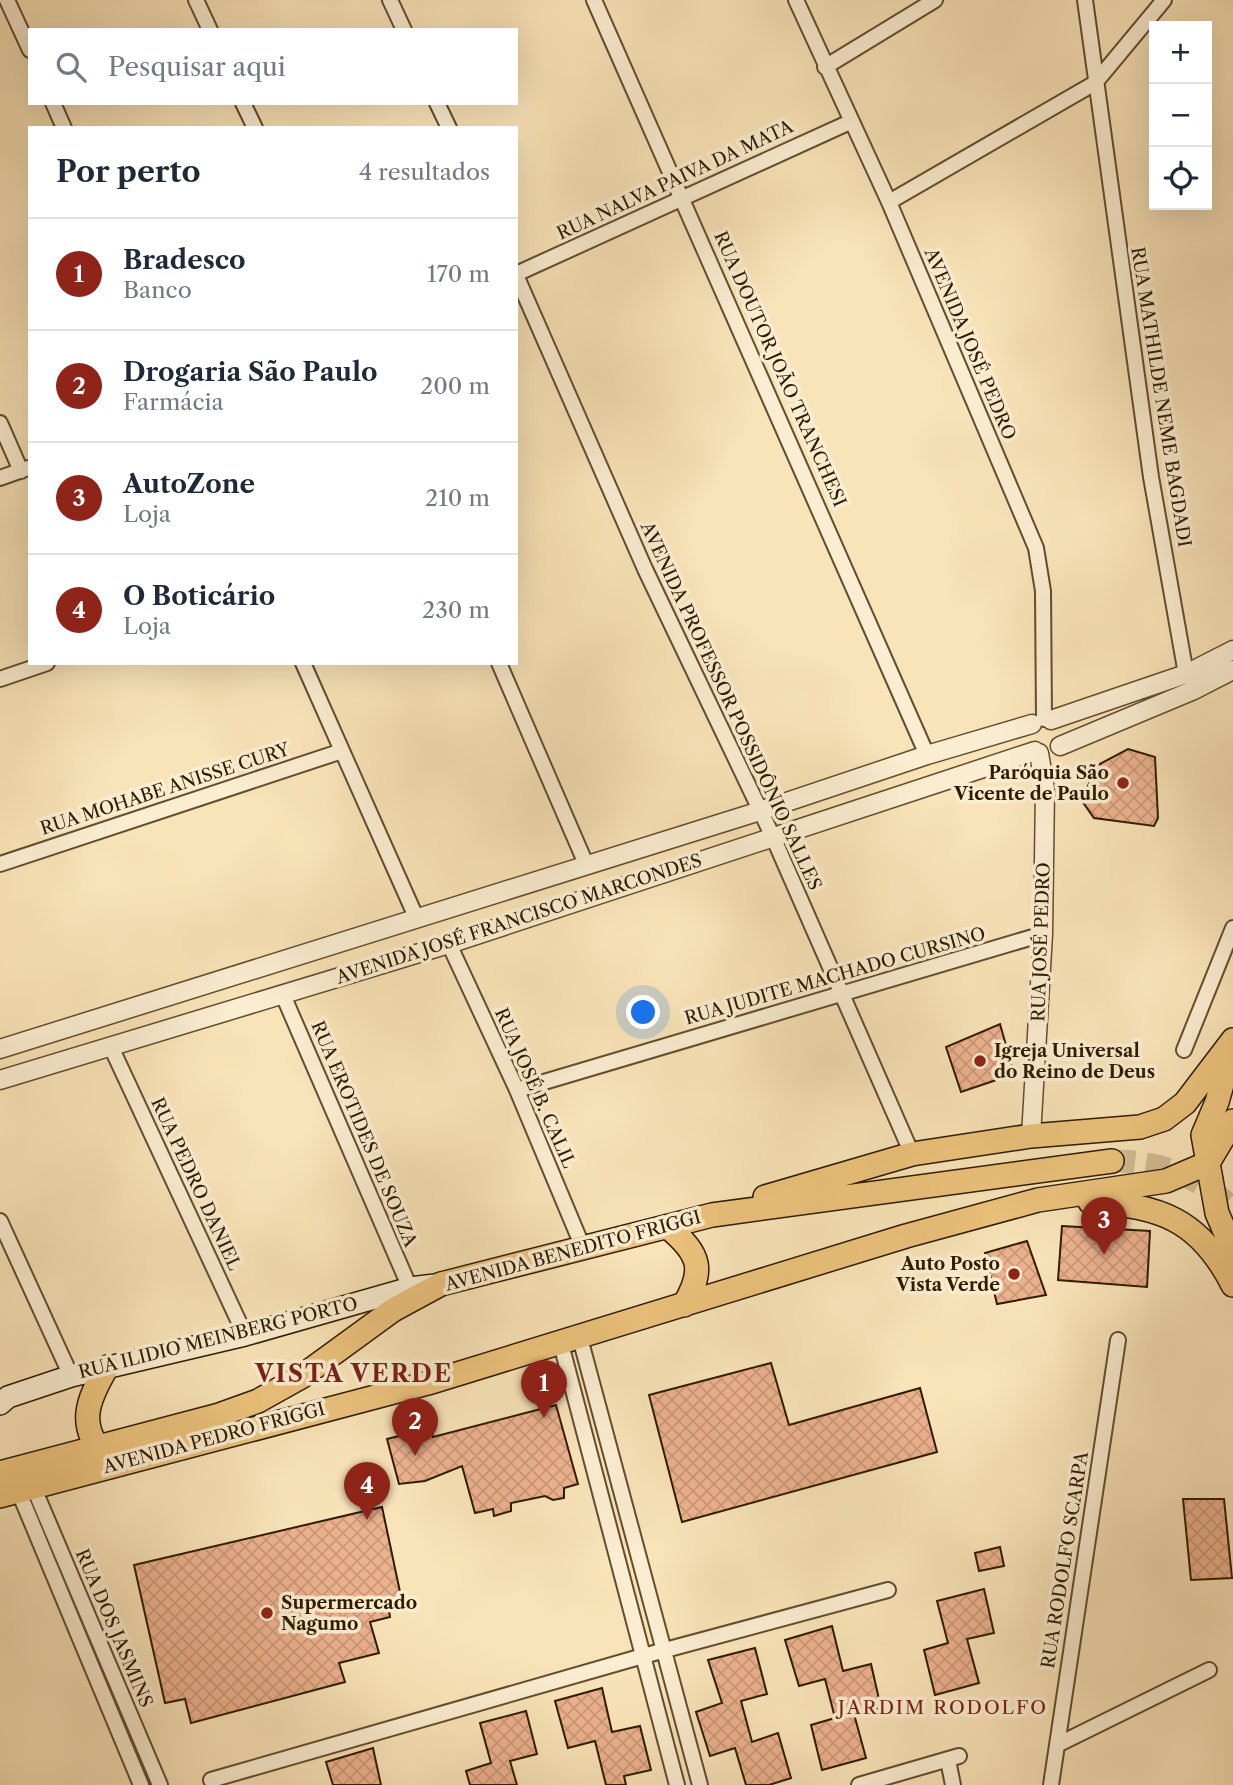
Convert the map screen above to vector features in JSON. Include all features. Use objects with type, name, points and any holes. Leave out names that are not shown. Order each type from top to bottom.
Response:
[{"type":"main road","name":"AVENIDA BENEDITO FRIGGI","points":[[96,1447],[219,1415],[258,1401],[301,1377],[393,1310],[441,1284],[669,1228],[912,1154],[1031,1136],[1140,1127],[1164,1119],[1185,1103],[1233,1040]]},
{"type":"main road","points":[[1233,1046],[1217,1102],[1203,1135],[1217,1213],[1233,1250]]},
{"type":"main road","points":[[571,1341],[1038,1200],[1166,1181],[1208,1163],[1233,1121]]},
{"type":"main road","name":"AVENIDA BENEDITO FRIGGI","points":[[712,1215],[1112,1161]]},
{"type":"main road","points":[[1038,1200],[1116,1203],[1165,1214],[1203,1238],[1220,1260],[1233,1284]]},
{"type":"main road","points":[[669,1228],[686,1242],[696,1256],[698,1273],[694,1289],[684,1305]]},
{"type":"main road","name":"RUA ILIDIO MEINBERG PORTO","points":[[3,1400],[71,1376],[245,1335],[410,1288],[441,1284]]},
{"type":"main road","name":"AVENIDA PEDRO FRIGGI","points":[[10,1489],[115,1465],[428,1383],[571,1341]]},
{"type":"main road","points":[[107,1367],[89,1399],[89,1428],[96,1447],[115,1465]]},
{"type":"main road","name":"AVENIDA PEDRO FRIGGI","points":[[10,1489],[96,1447]]},
{"type":"street","points":[[7,0],[28,46]]},
{"type":"street","points":[[196,0],[209,28]]},
{"type":"street","points":[[390,0],[403,28]]},
{"type":"street","name":"RUA DOUTOR JOÃO TRANCHESI","points":[[594,0],[927,755]]},
{"type":"street","name":"AVENIDA JOSÉ PEDRO","points":[[796,0],[889,202],[1037,548],[1043,591],[1042,721]]},
{"type":"street","points":[[825,67],[935,0]]},
{"type":"street","name":"RUA MATHILDE NEME BAGDADI","points":[[1085,0],[1151,477],[1186,674]]},
{"type":"street","points":[[889,202],[1095,83],[1164,0]]},
{"type":"street","points":[[54,105],[63,126]]},
{"type":"street","points":[[244,105],[254,126]]},
{"type":"street","points":[[439,105],[448,126]]},
{"type":"street","name":"RUA NALVA PAIVA DA MATA","points":[[518,273],[850,122]]},
{"type":"street","name":"AVENIDA PROFESSOR POSSIDÔNIO SALLES","points":[[518,279],[645,569],[773,837],[912,1154]]},
{"type":"street","points":[[0,423],[25,469],[0,478]]},
{"type":"street","name":"AVENIDA JOSÉ FRANCISCO MARCONDES","points":[[0,1049],[1042,721],[1186,674],[1233,650]]},
{"type":"street","points":[[0,679],[41,665]]},
{"type":"street","points":[[304,665],[416,917]]},
{"type":"street","points":[[500,665],[586,864]]},
{"type":"street","name":"AVENIDA JOSÉ FRANCISCO MARCONDES","points":[[0,1080],[449,944],[1047,750],[1194,690],[1233,670]]},
{"type":"street","points":[[1042,721],[1060,728],[1047,750],[1027,737],[1042,721]]},
{"type":"street","name":"RUA JOSÉ PEDRO","points":[[1031,1136],[1043,934],[1047,750]]},
{"type":"street","name":"RUA MOHABE ANISSE CURY","points":[[0,864],[342,751]]},
{"type":"street","points":[[1184,1050],[1233,928]]},
{"type":"street","name":"RUA JUDITE MACHADO CURSINO","points":[[517,1090],[1043,934]]},
{"type":"street","name":"RUA JOSÉ B. CALIL","points":[[449,944],[517,1090],[584,1250]]},
{"type":"street","name":"RUA EROTIDES DE SOUZA","points":[[283,995],[410,1288]]},
{"type":"street","name":"RUA PEDRO DANIEL","points":[[112,1048],[245,1335]]},
{"type":"street","points":[[0,1221],[71,1376]]},
{"type":"street","name":"RUA RODOLFO SCARPA","points":[[1051,1785],[1118,1340]]},
{"type":"street","points":[[571,1341],[700,1785]]},
{"type":"street","points":[[571,1341],[643,1656],[677,1785]]},
{"type":"street","name":"RUA DOS JASMINS","points":[[10,1489],[141,1785]]},
{"type":"street","name":"RUA DOS JASMINS","points":[[10,1489],[160,1785]]},
{"type":"street","points":[[211,1780],[643,1656],[888,1590]]},
{"type":"street","points":[[1057,1745],[1209,1670]]},
{"type":"street","points":[[859,1785],[954,1758],[953,1785]]},
{"type":"building","name":"Paróquia São Vicente de Paulo","points":[[1128,749],[1155,757],[1158,818],[1154,826],[1094,818],[1082,801],[1096,766]]},
{"type":"building","name":"Igreja Universal do Reino de Deus","points":[[1000,1024],[1014,1074],[961,1092],[946,1047]]},
{"type":"building","points":[[1062,1226],[1150,1231],[1147,1287],[1058,1280]]},
{"type":"building","name":"Auto Posto Vista Verde","points":[[1027,1241],[1046,1295],[997,1304],[985,1253]]},
{"type":"building","points":[[771,1363],[789,1425],[920,1388],[937,1452],[682,1522],[649,1395]]},
{"type":"building","points":[[556,1405],[578,1484],[564,1488],[564,1498],[553,1500],[545,1496],[511,1503],[511,1511],[494,1516],[493,1509],[475,1513],[462,1466],[425,1481],[399,1484],[387,1439],[431,1428],[433,1437]]},
{"type":"building","points":[[1183,1499],[1224,1499],[1232,1578],[1191,1580]]},
{"type":"building","name":"Supermercado Nagumo","points":[[382,1507],[403,1606],[389,1609],[390,1617],[370,1622],[379,1653],[339,1663],[345,1682],[191,1723],[185,1699],[165,1703],[134,1565]]},
{"type":"building","points":[[1000,1547],[1004,1566],[979,1571],[975,1553]]},
{"type":"building","points":[[984,1589],[994,1633],[967,1639],[979,1683],[935,1695],[924,1650],[948,1643],[937,1601]]},
{"type":"building","points":[[832,1626],[843,1671],[871,1664],[881,1708],[854,1714],[866,1758],[822,1770],[811,1725],[835,1718],[825,1679],[799,1686],[785,1640]]},
{"type":"building","points":[[755,1648],[767,1694],[741,1701],[752,1742],[778,1733],[791,1778],[769,1785],[746,1785],[735,1748],[710,1756],[696,1712],[722,1703],[708,1660]]},
{"type":"building","points":[[602,1688],[612,1732],[640,1726],[651,1770],[624,1776],[626,1785],[606,1785],[595,1741],[568,1748],[555,1701]]},
{"type":"building","points":[[526,1711],[537,1754],[510,1761],[517,1785],[470,1785],[466,1771],[491,1763],[480,1723]]},
{"type":"building","points":[[373,1748],[381,1785],[333,1785],[326,1762]]},
{"type":"tunnel","points":[[1112,1161],[1146,1164],[1178,1173],[1220,1197],[1233,1209]]},
{"type":"place","name":"Paróquia São Vicente de Paulo","points":[[1123,783]]},
{"type":"place","name":"Igreja Universal do Reino de Deus","points":[[980,1061]]},
{"type":"place","name":"AutoZone","points":[[1104,1255]]},
{"type":"place","name":"Auto Posto Vista Verde","points":[[1014,1274]]},
{"type":"place","name":"Bradesco","points":[[544,1418]]},
{"type":"place","name":"Drogaria São Paulo","points":[[415,1456]]},
{"type":"place","name":"O Boticário","points":[[367,1520]]},
{"type":"place","name":"Supermercado Nagumo","points":[[267,1613]]},
{"type":"district","name":"VISTA VERDE","points":[[354,1373]]},
{"type":"district","name":"JARDIM RODOLFO","points":[[943,1707]]}]
